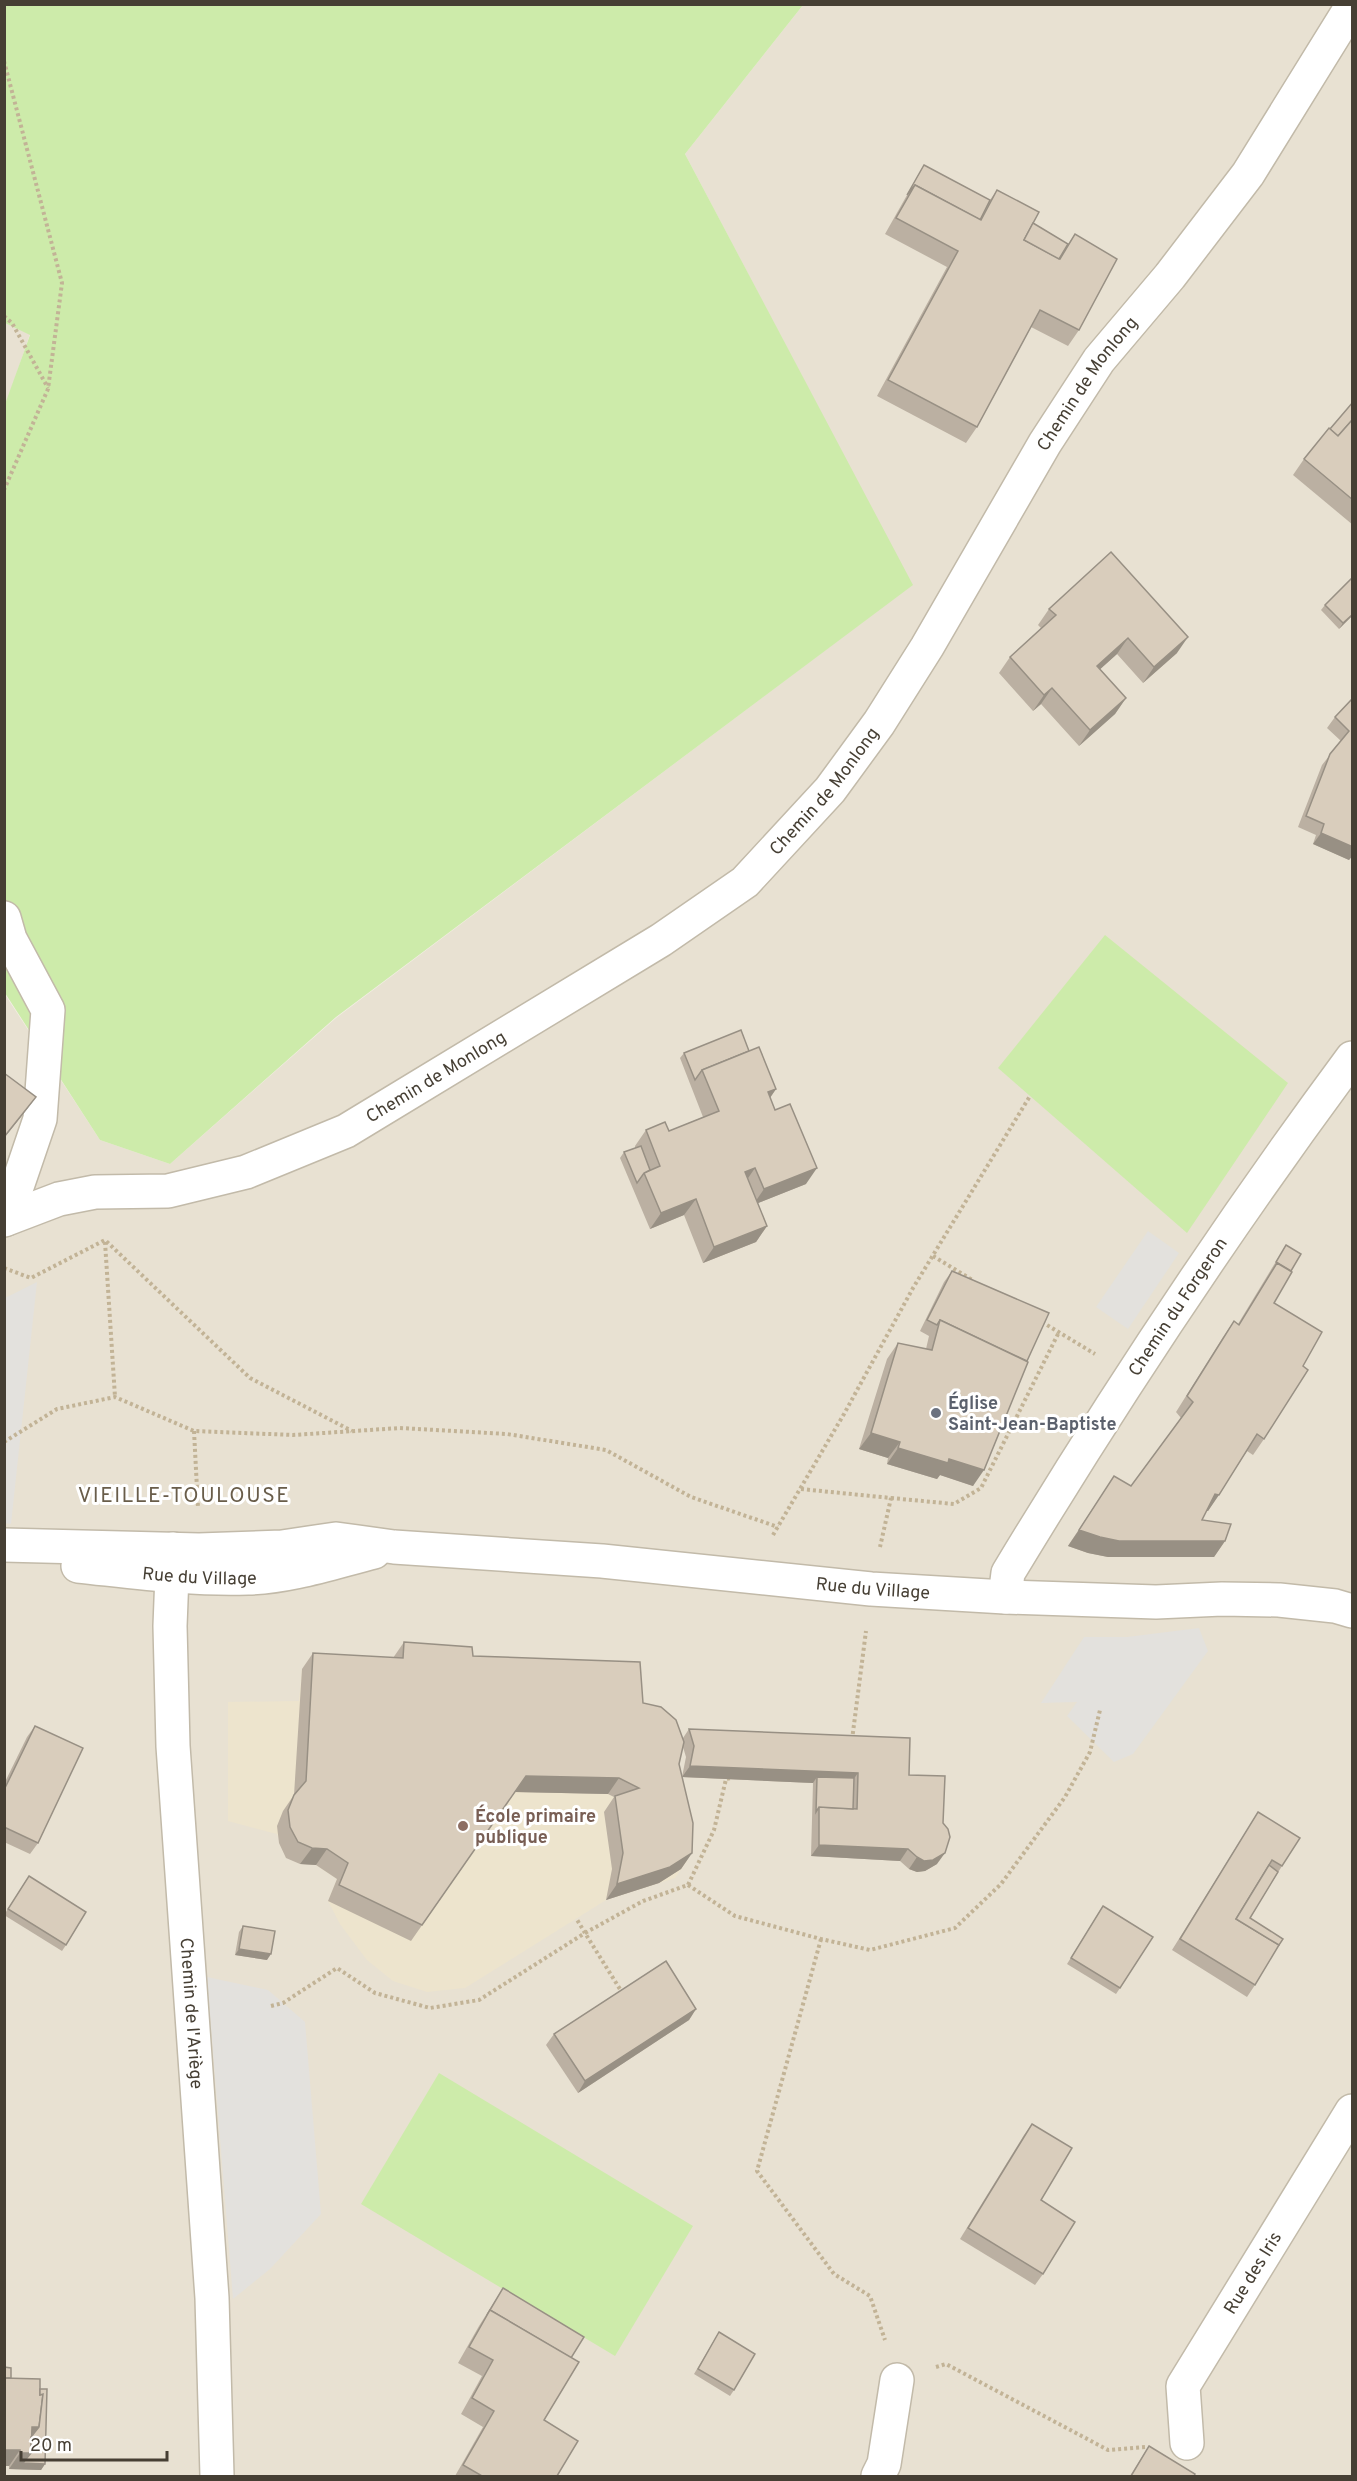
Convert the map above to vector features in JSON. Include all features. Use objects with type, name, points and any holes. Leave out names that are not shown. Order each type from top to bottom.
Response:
[{"type":"street","name":"Chemin de Monlong","points":[[5,1220],[59,1199],[95,1192],[168,1191],[246,1172],[346,1131],[661,940],[745,882],[830,790],[879,723],[927,647],[1045,443],[1099,360],[1170,276],[1248,174],[1353,6]]},
{"type":"street","points":[[4,918],[10,939],[48,1010],[40,1119],[5,1220]]},
{"type":"street","name":"Chemin du Forgeron","points":[[1005,1597],[1008,1573],[1132,1376],[1301,1127],[1353,1058]]},
{"type":"street","name":"Rue du Village","points":[[4,1546],[72,1566],[173,1563],[250,1578],[305,1569],[394,1547],[602,1561],[872,1589],[1005,1597],[1156,1602],[1222,1599],[1279,1600],[1335,1606],[1353,1611]]},
{"type":"street","name":"Chemin de l'Ariège","points":[[173,1563],[170,1626],[173,1746],[212,2298],[217,2476]]},
{"type":"street","name":"Rue des Iris","points":[[1187,2443],[1183,2386],[1353,2111]]},
{"type":"street","points":[[878,2476],[884,2464],[897,2380]]},
{"type":"path","points":[[4,61],[62,283],[48,389],[4,490]]},
{"type":"path","points":[[4,316],[12,323],[48,389]]},
{"type":"path","points":[[4,1442],[57,1409],[115,1396],[194,1431],[293,1435],[400,1428],[507,1434],[606,1450],[691,1497],[778,1527],[933,1256],[1030,1096]]},
{"type":"path","points":[[4,1268],[32,1278],[105,1240]]},
{"type":"path","points":[[105,1240],[115,1396]]},
{"type":"path","points":[[105,1240],[250,1378],[353,1431]]},
{"type":"path","points":[[933,1256],[980,1285]]},
{"type":"path","points":[[1039,1320],[1132,1376]]},
{"type":"path","points":[[801,1489],[954,1504],[981,1488],[1059,1332]]},
{"type":"path","points":[[194,1431],[198,1502]]},
{"type":"path","points":[[879,1549],[891,1498]]},
{"type":"path","points":[[851,1747],[872,1589]]},
{"type":"path","points":[[688,1885],[735,1916],[870,1950],[955,1929],[1001,1884],[1065,1797],[1090,1752],[1100,1710]]},
{"type":"path","points":[[271,2006],[283,2003],[337,1968],[375,1993],[430,2008],[479,2000],[585,1933],[643,1901],[688,1885],[714,1830],[726,1779],[737,1777]]},
{"type":"path","points":[[576,1918],[624,1994]]},
{"type":"path","points":[[821,1939],[757,2171],[834,2274],[870,2296]]},
{"type":"path","points":[[897,2380],[946,2364],[1108,2451]]},
{"type":"shaded area","points":[[803,5],[1352,5],[1352,2476],[5,2476],[4,993],[100,1140],[170,1164],[336,1018],[912,585],[685,154]]},
{"type":"shaded area","points":[[5,323],[30,334],[5,407]]},
{"type":"shaded area","points":[[1148,1231],[1179,1253],[1128,1329],[1096,1307]]},
{"type":"shaded area","points":[[37,1282],[11,1524],[4,1523],[5,1298]]},
{"type":"shaded area","points":[[1199,1628],[1208,1651],[1133,1754],[1114,1762],[1067,1716],[1077,1702],[1041,1703],[1084,1637],[1127,1637]]},
{"type":"shaded area","name":"École primaire publique","points":[[302,1669],[392,1674],[628,1678],[687,1861],[675,1878],[606,1900],[465,1988],[427,1992],[393,1981],[367,1960],[340,1924],[328,1901],[337,1879],[316,1865],[286,1858],[277,1834],[228,1821],[228,1702],[299,1701]]},
{"type":"shaded area","points":[[207,1977],[268,1990],[305,2022],[321,2214],[270,2269],[233,2299]]},
{"type":"green space","points":[[4,5],[803,5],[685,154],[913,585],[336,1017],[170,1164],[100,1140],[5,993],[4,407],[30,335],[5,323]]},
{"type":"green space","points":[[1105,935],[1288,1083],[1187,1233],[998,1068]]},
{"type":"green space","points":[[439,2073],[693,2226],[615,2356],[361,2204]]},
{"type":"building","points":[[924,165],[990,200],[980,220],[915,185],[907,195]]},
{"type":"building","points":[[915,185],[981,220],[997,190],[1039,212],[1024,240],[1060,259],[1075,234],[1117,259],[1079,330],[1040,310],[977,427],[888,380],[958,251],[896,218]]},
{"type":"building","points":[[1033,223],[1068,244],[1059,259],[1024,240]]},
{"type":"building","points":[[1353,402],[1353,419],[1338,436],[1330,429]]},
{"type":"building","points":[[1353,419],[1353,500],[1304,459],[1329,428],[1338,436]]},
{"type":"building","points":[[1111,552],[1188,637],[1154,667],[1128,638],[1097,666],[1126,698],[1090,730],[1052,688],[1044,695],[1010,657],[1056,615],[1049,609]]},
{"type":"building","points":[[1351,579],[1353,580],[1353,614],[1343,623],[1325,605]]},
{"type":"building","points":[[1353,698],[1353,847],[1321,833],[1324,824],[1306,816],[1330,754],[1349,731],[1335,717]]},
{"type":"building","points":[[741,1030],[749,1051],[702,1070],[695,1080],[684,1053]]},
{"type":"building","points":[[759,1047],[776,1089],[768,1092],[775,1110],[790,1104],[817,1168],[764,1189],[755,1168],[745,1172],[767,1226],[714,1247],[696,1199],[661,1213],[644,1173],[660,1166],[646,1130],[665,1122],[669,1131],[719,1111],[702,1070]]},
{"type":"building","points":[[4,1073],[36,1097],[4,1137]]},
{"type":"building","points":[[641,1146],[650,1170],[644,1173],[637,1183],[624,1152]]},
{"type":"building","points":[[1286,1245],[1301,1254],[1291,1271],[1276,1262]]},
{"type":"building","points":[[1277,1263],[1292,1272],[1274,1303],[1322,1332],[1303,1366],[1308,1370],[1264,1439],[1257,1434],[1219,1495],[1215,1494],[1202,1520],[1231,1524],[1225,1541],[1119,1541],[1079,1530],[1114,1476],[1131,1486],[1193,1402],[1187,1396],[1234,1321],[1239,1325]]},
{"type":"building","points":[[952,1271],[1049,1313],[1027,1361],[940,1320],[937,1325],[927,1320]]},
{"type":"building","name":"Église Saint-Jean-Baptiste","points":[[940,1320],[1028,1362],[984,1470],[949,1459],[948,1463],[898,1448],[900,1442],[871,1433],[898,1343],[932,1350]]},
{"type":"building","points":[[404,1642],[472,1647],[473,1656],[640,1662],[643,1703],[661,1707],[676,1720],[684,1742],[679,1764],[693,1823],[692,1853],[670,1867],[617,1884],[623,1853],[615,1796],[639,1788],[619,1778],[526,1776],[422,1925],[339,1885],[348,1863],[327,1849],[312,1848],[298,1842],[290,1827],[288,1810],[294,1795],[306,1781],[313,1653],[403,1658]]},
{"type":"building","points":[[35,1726],[83,1748],[38,1843],[4,1827],[4,1790]]},
{"type":"building","points":[[689,1729],[910,1738],[909,1775],[945,1776],[943,1823],[950,1837],[945,1853],[933,1860],[924,1861],[908,1849],[819,1845],[819,1807],[857,1809],[858,1773],[690,1766],[694,1746]]},
{"type":"building","points":[[817,1777],[854,1778],[853,1809],[819,1807],[816,1812]]},
{"type":"building","points":[[1258,1812],[1300,1838],[1282,1866],[1272,1860],[1236,1919],[1279,1945],[1255,1985],[1180,1939]]},
{"type":"building","points":[[1269,1865],[1278,1872],[1250,1918],[1283,1939],[1279,1945],[1236,1919]]},
{"type":"building","points":[[29,1876],[86,1912],[66,1945],[8,1909]]},
{"type":"building","points":[[1103,1906],[1153,1937],[1120,1988],[1071,1958]]},
{"type":"building","points":[[243,1926],[275,1931],[271,1954],[239,1949]]},
{"type":"building","points":[[666,1961],[696,2009],[585,2081],[554,2034]]},
{"type":"building","points":[[1032,2124],[1072,2148],[1041,2200],[1075,2222],[1043,2274],[968,2228]]},
{"type":"building","points":[[503,2288],[584,2337],[571,2358],[490,2310],[487,2315]]},
{"type":"building","points":[[490,2310],[579,2362],[544,2420],[578,2441],[557,2476],[482,2476],[463,2465],[494,2411],[472,2398],[493,2360],[469,2347]]},
{"type":"building","points":[[719,2332],[755,2354],[734,2390],[698,2369]]},
{"type":"building","points":[[4,2367],[11,2368],[11,2378],[4,2378]]},
{"type":"building","points":[[4,2378],[40,2379],[40,2395],[43,2394],[39,2427],[32,2427],[31,2453],[4,2450]]},
{"type":"building","points":[[40,2389],[47,2389],[45,2464],[23,2463],[31,2453],[31,2437],[39,2427],[43,2394],[40,2395]]},
{"type":"building","points":[[1149,2446],[1195,2474],[1194,2476],[1131,2476]]},
{"type":"place","name":"Église Saint-Jean-Baptiste","points":[[936,1413]]},
{"type":"place","name":"École primaire publique","points":[[463,1826]]},
{"type":"district","name":"VIEILLE-TOULOUSE","points":[[184,1495]]}]
